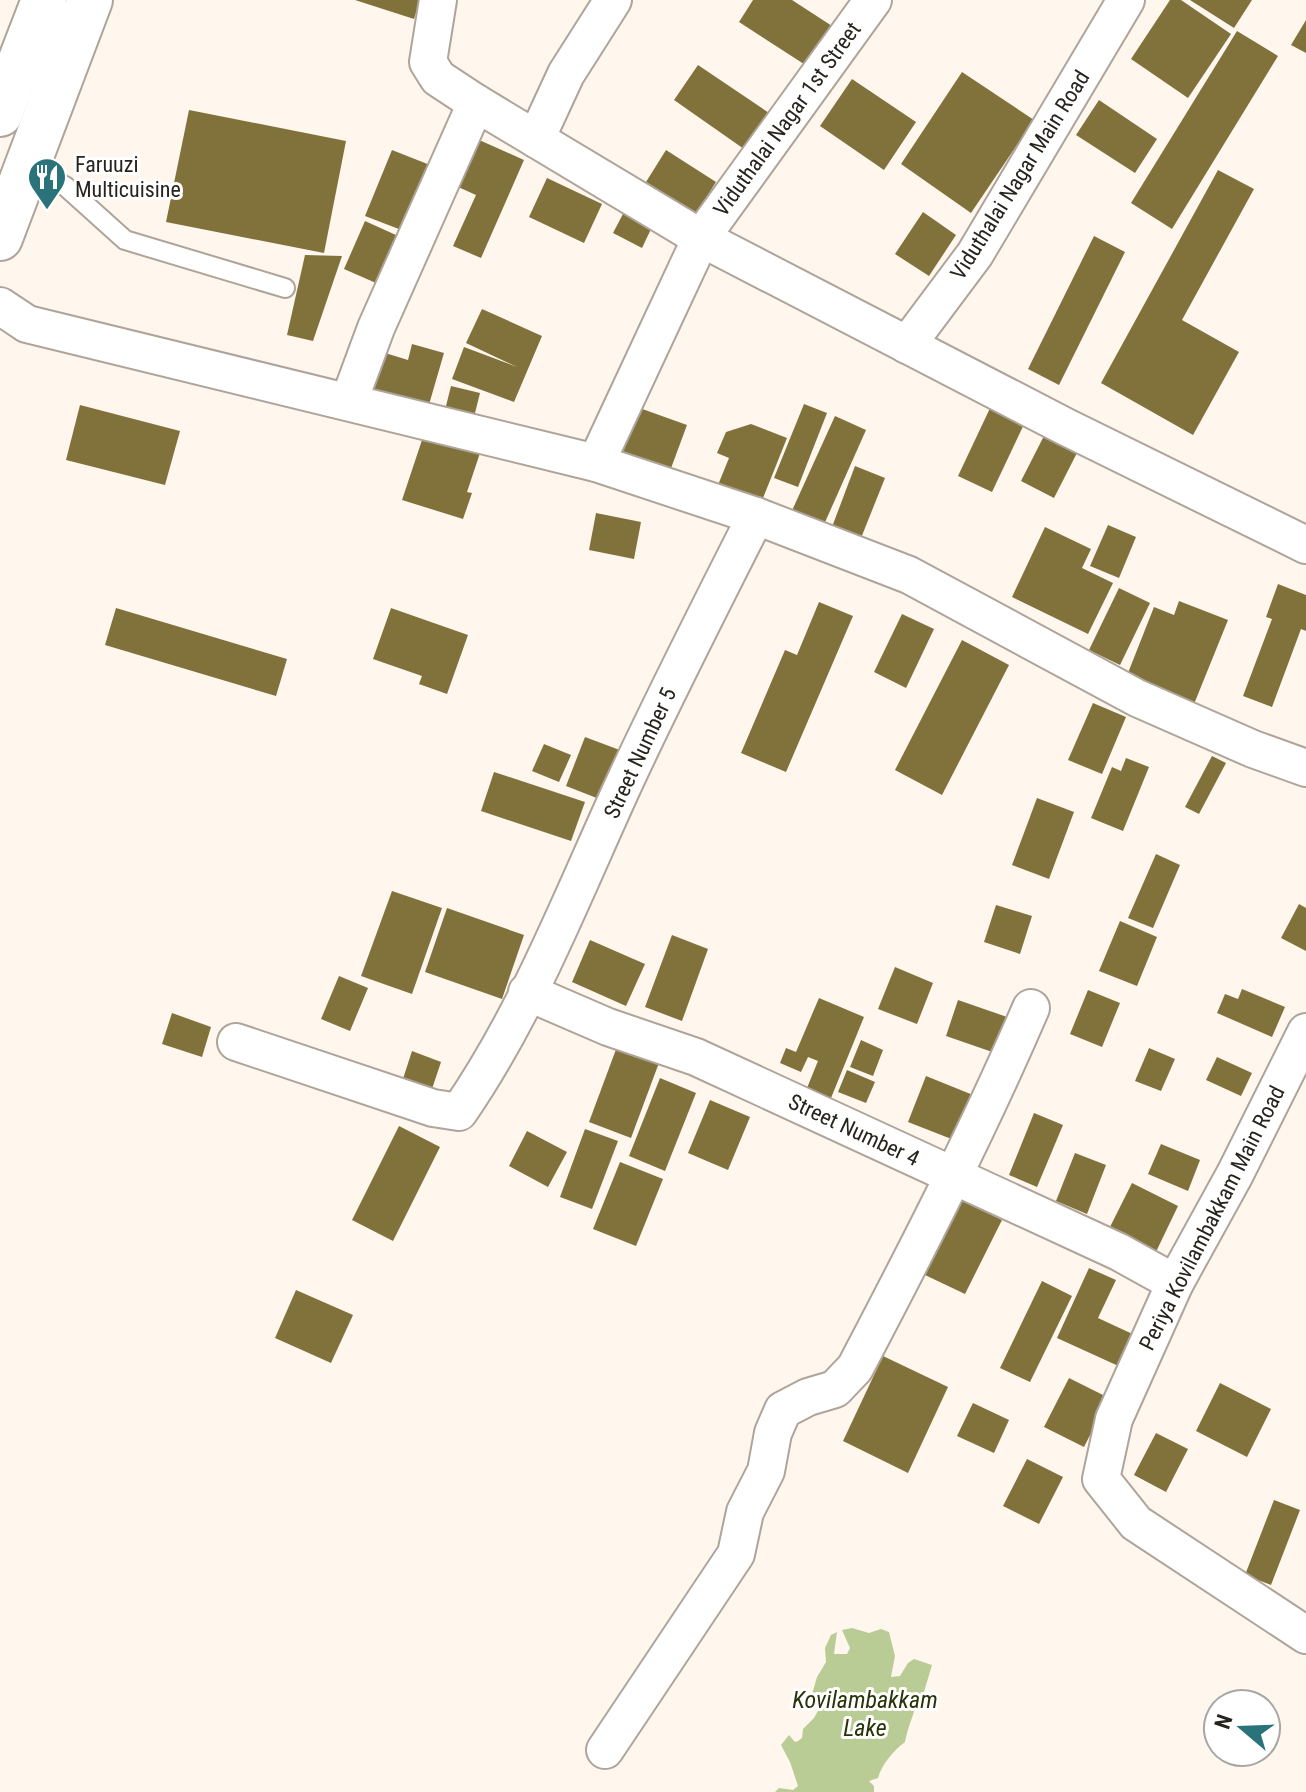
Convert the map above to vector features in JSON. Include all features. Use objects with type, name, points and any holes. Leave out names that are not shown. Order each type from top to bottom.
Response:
[{"type":"main road","points":[[0,114],[44,0]]},
{"type":"main road","points":[[0,237],[90,0]]},
{"type":"street","points":[[438,0],[428,62],[438,78],[476,103],[701,238],[1066,427],[1306,545]]},
{"type":"street","points":[[536,139],[566,74],[613,0]]},
{"type":"street","name":"Viduthalai Nagar 1st Street","points":[[596,463],[701,238],[873,0]]},
{"type":"street","name":"Viduthalai Nagar Main Road","points":[[907,345],[975,254],[1126,0]]},
{"type":"street","points":[[349,401],[376,328],[476,103]]},
{"type":"street","points":[[0,306],[27,324],[596,463],[756,516],[909,575],[1137,698],[1253,749],[1306,768]]},
{"type":"street","name":"Street Number 5","points":[[236,1042],[433,1108],[459,1112],[479,1083],[527,992],[634,763],[756,516]]},
{"type":"street","name":"Street Number 4","points":[[527,992],[608,1027],[696,1057],[1119,1252],[1175,1283]]},
{"type":"street","points":[[605,1750],[736,1554],[745,1512],[766,1471],[773,1433],[783,1410],[808,1397],[835,1389],[855,1368],[1001,1079],[1031,1008]]},
{"type":"street","name":"Periya Kovilambakkam Main Road","points":[[1306,1032],[1235,1174],[1175,1283],[1114,1419],[1101,1479],[1136,1523],[1306,1635]]},
{"type":"lane","points":[[26,168],[65,186],[125,240],[285,288]]},
{"type":"water","name":"Kovilambakkam Lake","points":[[852,1628],[869,1633],[881,1629],[889,1632],[895,1656],[891,1677],[900,1676],[914,1659],[932,1665],[905,1742],[888,1758],[878,1778],[869,1781],[874,1786],[874,1792],[775,1792],[779,1788],[793,1790],[798,1786],[781,1745],[789,1735],[795,1742],[802,1738],[803,1729],[820,1707],[812,1694],[826,1662],[825,1648],[831,1635],[837,1632],[834,1654],[847,1654],[850,1648],[842,1630]]},
{"type":"building","points":[[355,0],[420,0],[414,19]]},
{"type":"building","points":[[753,0],[792,0],[832,26],[807,66],[739,22]]},
{"type":"building","points":[[1170,0],[1181,0],[1231,34],[1188,98],[1131,59]]},
{"type":"building","points":[[1190,0],[1252,0],[1234,28]]},
{"type":"building","points":[[1306,20],[1306,53],[1291,45]]},
{"type":"building","points":[[1237,31],[1278,56],[1172,229],[1131,203]]},
{"type":"building","points":[[698,65],[769,113],[744,149],[674,100]]},
{"type":"building","points":[[962,72],[1034,120],[971,213],[901,164]]},
{"type":"building","points":[[852,79],[916,122],[884,170],[820,126]]},
{"type":"building","points":[[1099,100],[1157,139],[1135,173],[1076,135]]},
{"type":"building","points":[[189,110],[346,141],[324,253],[166,222]]},
{"type":"building","points":[[468,135],[524,160],[481,258],[453,246],[476,195],[447,182]]},
{"type":"building","points":[[392,150],[430,165],[404,231],[365,216]]},
{"type":"building","points":[[666,150],[716,182],[696,214],[646,182]]},
{"type":"building","points":[[1218,170],[1254,189],[1182,320],[1239,352],[1193,435],[1101,383]]},
{"type":"building","points":[[547,178],[602,204],[584,243],[529,217]]},
{"type":"building","points":[[624,212],[652,227],[642,248],[613,233]]},
{"type":"building","points":[[923,212],[956,235],[929,276],[895,254]]},
{"type":"building","points":[[365,221],[407,240],[385,287],[344,269]]},
{"type":"building","points":[[1094,236],[1125,252],[1059,385],[1028,369]]},
{"type":"building","points":[[305,255],[342,256],[313,341],[287,335]]},
{"type":"building","points":[[482,309],[542,336],[514,402],[452,379],[464,347],[517,367],[466,343]]},
{"type":"building","points":[[412,344],[444,353],[428,408],[360,389],[372,349],[408,360]]},
{"type":"building","points":[[451,386],[480,393],[473,421],[444,414]]},
{"type":"building","points":[[804,404],[827,413],[798,487],[774,478]]},
{"type":"building","points":[[992,404],[1026,420],[992,492],[958,476]]},
{"type":"building","points":[[80,405],[180,431],[165,485],[66,460]]},
{"type":"building","points":[[634,406],[687,425],[670,471],[618,453]]},
{"type":"building","points":[[835,416],[866,430],[822,529],[790,515]]},
{"type":"building","points":[[751,424],[787,438],[761,503],[718,485],[729,458],[717,453],[726,432]]},
{"type":"building","points":[[1047,430],[1080,447],[1054,498],[1021,481]]},
{"type":"building","points":[[424,434],[480,453],[467,492],[472,493],[463,519],[402,500]]},
{"type":"building","points":[[855,466],[885,478],[861,538],[832,527]]},
{"type":"building","points":[[596,513],[641,522],[634,559],[589,550]]},
{"type":"building","points":[[1108,525],[1136,537],[1119,578],[1090,566]]},
{"type":"building","points":[[1045,527],[1091,549],[1082,568],[1113,583],[1088,634],[1012,597]]},
{"type":"building","points":[[1278,584],[1306,595],[1306,631],[1301,629],[1272,707],[1243,696],[1272,619],[1266,617]]},
{"type":"building","points":[[1119,588],[1150,603],[1120,665],[1089,650]]},
{"type":"building","points":[[1179,601],[1228,620],[1190,714],[1126,678],[1154,607],[1174,615]]},
{"type":"building","points":[[819,602],[853,616],[786,772],[741,753],[785,650],[797,655]]},
{"type":"building","points":[[116,608],[287,659],[276,696],[105,645]]},
{"type":"building","points":[[391,608],[468,635],[447,694],[419,684],[422,676],[373,659]]},
{"type":"building","points":[[902,614],[934,629],[906,688],[874,672]]},
{"type":"building","points":[[962,640],[1009,665],[942,795],[895,770]]},
{"type":"building","points":[[1093,703],[1126,717],[1102,774],[1068,760]]},
{"type":"building","points":[[585,737],[625,752],[607,802],[566,786]]},
{"type":"building","points":[[544,744],[571,755],[559,782],[532,771]]},
{"type":"building","points":[[1212,756],[1226,763],[1199,814],[1185,807]]},
{"type":"building","points":[[1126,758],[1149,767],[1123,831],[1091,818],[1112,767],[1121,771]]},
{"type":"building","points":[[494,772],[585,802],[571,841],[481,811]]},
{"type":"building","points":[[1037,798],[1074,812],[1049,879],[1012,865]]},
{"type":"building","points":[[1156,854],[1180,865],[1153,928],[1128,918]]},
{"type":"building","points":[[392,891],[442,908],[412,994],[361,976]]},
{"type":"building","points":[[1299,904],[1306,908],[1306,951],[1281,938]]},
{"type":"building","points":[[996,905],[1032,916],[1020,954],[984,942]]},
{"type":"building","points":[[447,908],[524,935],[502,999],[425,972]]},
{"type":"building","points":[[1120,921],[1157,937],[1137,986],[1099,971]]},
{"type":"building","points":[[672,935],[708,949],[682,1021],[645,1007]]},
{"type":"building","points":[[590,940],[645,964],[626,1006],[572,982]]},
{"type":"building","points":[[895,967],[933,983],[917,1024],[878,1009]]},
{"type":"building","points":[[339,976],[368,988],[350,1031],[321,1019]]},
{"type":"building","points":[[1242,989],[1285,1007],[1272,1037],[1217,1013],[1225,994],[1238,999]]},
{"type":"building","points":[[1088,990],[1120,1003],[1102,1047],[1070,1034]]},
{"type":"building","points":[[819,998],[864,1017],[831,1098],[807,1088],[818,1061],[808,1057],[801,1072],[780,1063],[786,1048],[796,1052]]},
{"type":"building","points":[[958,1000],[1010,1018],[998,1054],[946,1036]]},
{"type":"building","points":[[172,1013],[211,1027],[202,1057],[162,1044]]},
{"type":"building","points":[[621,1036],[663,1052],[631,1138],[589,1122]]},
{"type":"building","points":[[861,1040],[883,1050],[873,1076],[850,1067]]},
{"type":"building","points":[[1149,1048],[1175,1059],[1161,1091],[1135,1081]]},
{"type":"building","points":[[412,1051],[441,1062],[430,1095],[401,1085]]},
{"type":"building","points":[[1217,1057],[1252,1073],[1241,1096],[1206,1080]]},
{"type":"building","points":[[847,1070],[875,1082],[866,1103],[838,1092]]},
{"type":"building","points":[[926,1076],[973,1095],[954,1140],[908,1122]]},
{"type":"building","points":[[660,1078],[696,1093],[665,1171],[629,1156]]},
{"type":"building","points":[[710,1100],[750,1117],[728,1170],[688,1153]]},
{"type":"building","points":[[1034,1113],[1063,1125],[1037,1187],[1009,1175]]},
{"type":"building","points":[[399,1126],[440,1147],[393,1241],[352,1220]]},
{"type":"building","points":[[585,1129],[618,1141],[592,1209],[560,1197]]},
{"type":"building","points":[[527,1131],[567,1152],[548,1187],[509,1166]]},
{"type":"building","points":[[1161,1144],[1200,1160],[1188,1191],[1148,1174]]},
{"type":"building","points":[[1075,1153],[1106,1165],[1087,1214],[1056,1201]]},
{"type":"building","points":[[620,1162],[663,1179],[636,1246],[593,1229]]},
{"type":"building","points":[[1132,1183],[1178,1206],[1154,1256],[1107,1233]]},
{"type":"building","points":[[962,1201],[1002,1220],[965,1294],[925,1275]]},
{"type":"building","points":[[1089,1268],[1116,1280],[1098,1318],[1139,1337],[1125,1369],[1057,1338]]},
{"type":"building","points":[[1042,1281],[1072,1296],[1030,1382],[1000,1368]]},
{"type":"building","points":[[296,1290],[353,1315],[331,1363],[275,1338]]},
{"type":"building","points":[[883,1356],[948,1387],[908,1473],[843,1441]]},
{"type":"building","points":[[1069,1378],[1109,1398],[1084,1447],[1044,1427]]},
{"type":"building","points":[[1220,1383],[1271,1409],[1247,1457],[1196,1431]]},
{"type":"building","points":[[973,1403],[1009,1420],[994,1453],[957,1436]]},
{"type":"building","points":[[1156,1433],[1188,1449],[1166,1492],[1134,1475]]},
{"type":"building","points":[[1027,1459],[1063,1477],[1039,1524],[1003,1506]]},
{"type":"building","points":[[1274,1500],[1300,1510],[1271,1585],[1245,1575]]},
{"type":"place","name":"Faruuzi Multicuisine","points":[[47,211]]}]
